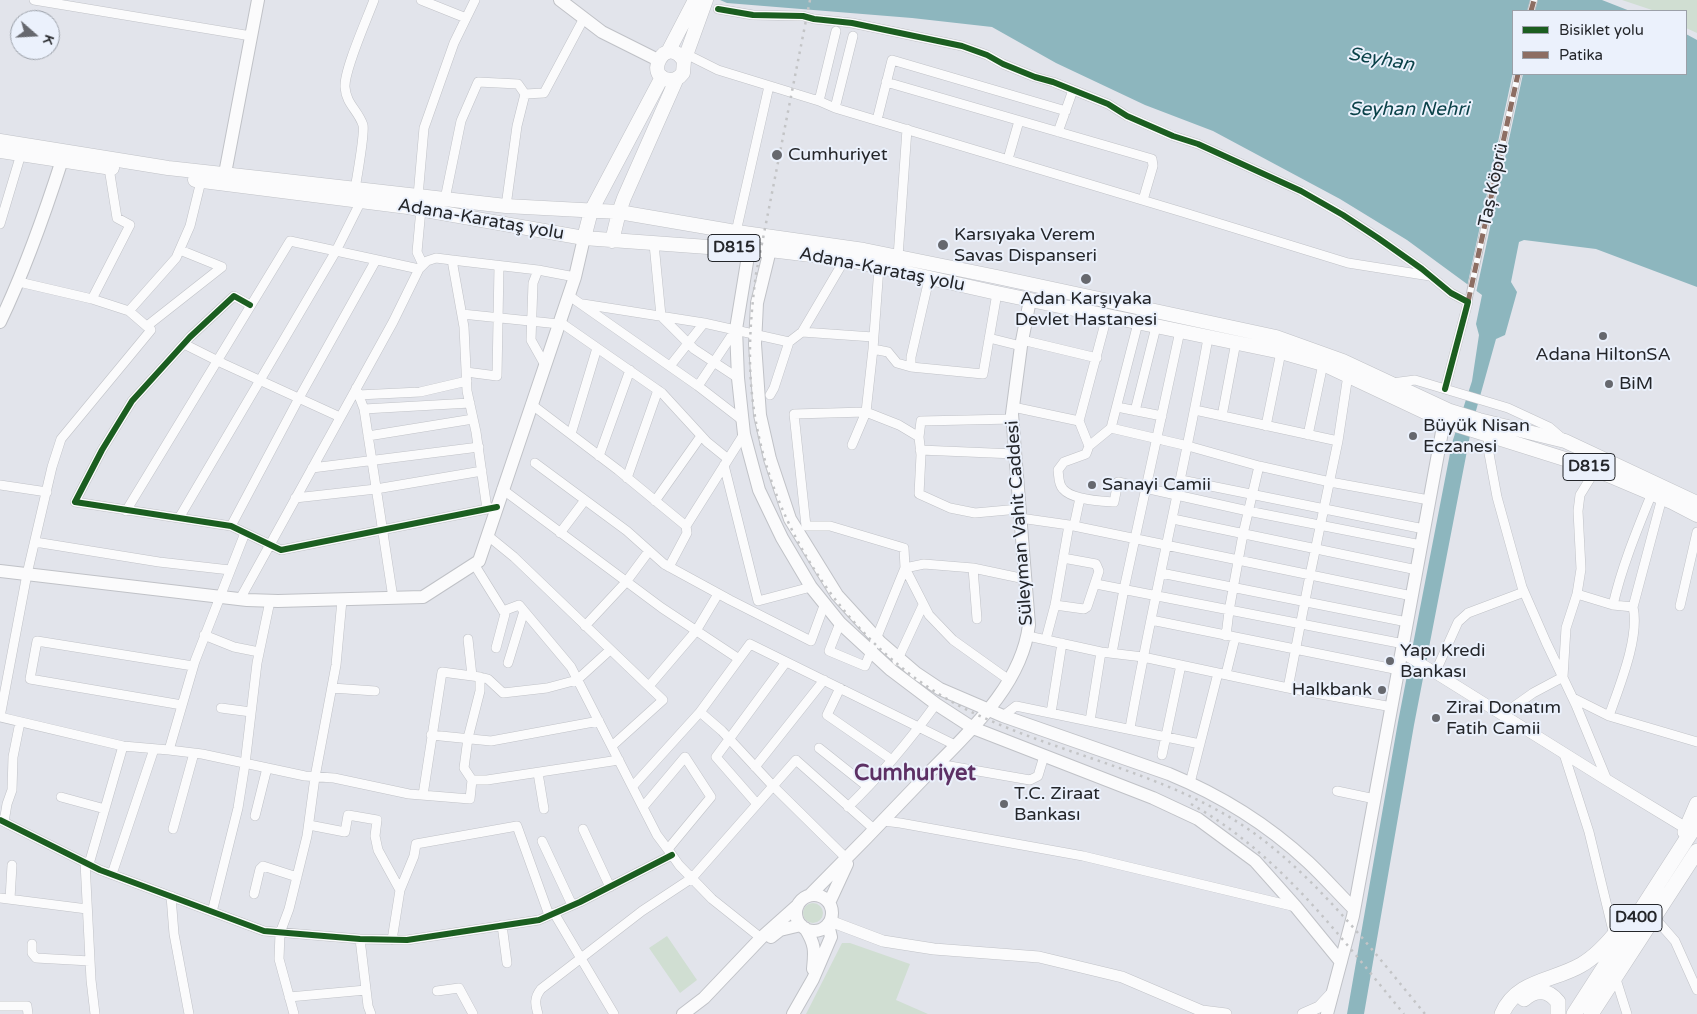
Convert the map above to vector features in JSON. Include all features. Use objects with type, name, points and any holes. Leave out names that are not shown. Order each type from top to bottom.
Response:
[{"type":"highway","points":[[1514,1006],[1528,985],[1562,974],[1582,965],[1597,954],[1670,866],[1692,825],[1697,804]]},
{"type":"highway","name":"D400","points":[[1591,1014],[1697,851]]},
{"type":"highway","points":[[1671,892],[1697,863]]},
{"type":"highway","name":"D400","points":[[1574,1014],[1670,866]]},
{"type":"highway","points":[[1502,1014],[1530,994],[1539,991],[1553,995],[1558,1002],[1558,1014]]},
{"type":"main road","points":[[224,179],[258,0]]},
{"type":"main road","points":[[560,0],[602,32],[663,56],[678,54],[685,57]]},
{"type":"main road","points":[[695,0],[657,69],[662,77],[670,80],[681,76],[685,57],[706,0]]},
{"type":"main road","points":[[0,571],[240,599],[270,601],[342,600],[423,598],[479,561],[487,535],[492,508],[502,490],[575,277],[591,211],[662,77]]},
{"type":"main road","points":[[612,241],[619,212],[677,78]]},
{"type":"main road","name":"Adana-Karataş yolu","points":[[0,140],[224,179],[420,203],[584,238],[770,250],[845,259],[1156,327],[1281,352],[1323,364],[1410,406],[1448,418]]},
{"type":"main road","name":"Adana-Karataş yolu","points":[[0,151],[201,181],[224,179]]},
{"type":"main road","points":[[0,322],[19,282],[40,228],[62,160]]},
{"type":"main road","name":"Adana-Karataş yolu","points":[[420,203],[445,199],[506,206],[619,212],[898,257],[1276,337],[1343,361],[1391,384],[1448,418]]},
{"type":"main road","points":[[749,250],[736,329],[738,378],[744,434],[759,490],[782,538],[811,587],[840,623],[891,670],[936,704],[973,728],[1153,798],[1198,819],[1255,861],[1341,962]]},
{"type":"main road","points":[[770,250],[757,303],[755,334],[760,415],[770,460],[790,519],[837,595],[877,639],[916,673],[940,689],[988,711],[1123,757],[1190,783],[1226,802],[1272,831],[1310,863],[1354,909]]},
{"type":"main road","name":"Süleyman Vahit Caddesi","points":[[875,830],[988,711],[1018,665],[1028,636],[1029,625],[1013,413],[1021,343],[1030,300]]},
{"type":"main road","points":[[1327,1014],[1354,909],[1404,650],[1429,500],[1448,418]]},
{"type":"main road","name":"D815","points":[[1448,418],[1596,469],[1697,515]]},
{"type":"main road","name":"D815","points":[[1481,428],[1565,441],[1697,503]]},
{"type":"main road","points":[[683,1014],[704,998],[761,938],[798,905],[801,900],[810,895],[875,830]]},
{"type":"main road","points":[[829,903],[845,866],[875,830]]},
{"type":"main road","points":[[743,958],[780,930],[803,927],[809,930],[819,930],[829,922],[832,915],[829,903],[821,896],[810,895]]},
{"type":"main road","points":[[798,905],[796,916],[813,941],[815,951],[813,979]]},
{"type":"main road","points":[[793,1014],[813,979],[831,937],[829,922]]},
{"type":"street","points":[[34,0],[251,36]]},
{"type":"street","points":[[179,518],[336,251],[358,195],[363,126],[348,101],[345,86],[347,71],[374,0]]},
{"type":"street","points":[[421,0],[466,18]]},
{"type":"street","points":[[421,267],[418,252],[424,128],[454,42],[475,0]]},
{"type":"street","points":[[718,9],[753,15],[803,16],[895,31],[962,46],[987,55],[1035,78],[1053,82],[1108,104],[1127,116],[1173,136],[1198,144],[1301,191],[1343,215],[1431,276],[1451,293],[1469,299],[1445,389]]},
{"type":"street","points":[[525,94],[544,93],[584,18]]},
{"type":"street","points":[[819,101],[836,31]]},
{"type":"street","points":[[835,108],[853,36]]},
{"type":"street","points":[[685,57],[718,70],[819,101],[835,108],[1348,263],[1431,276]]},
{"type":"street","points":[[877,120],[892,60],[1066,112]]},
{"type":"street","name":"Taș Köprü","points":[[1469,299],[1518,75]]},
{"type":"street","points":[[445,199],[461,121],[478,82],[518,84],[525,94]]},
{"type":"street","points":[[886,82],[1152,159],[1153,166],[1143,200]]},
{"type":"street","points":[[736,232],[770,86]]},
{"type":"street","points":[[1058,132],[1073,90]]},
{"type":"street","points":[[506,206],[516,126],[525,94]]},
{"type":"street","points":[[1008,160],[1019,121]]},
{"type":"street","points":[[898,257],[907,129]]},
{"type":"street","points":[[0,224],[21,154]]},
{"type":"street","points":[[92,299],[130,225],[117,218],[108,168]]},
{"type":"street","points":[[129,311],[176,258],[190,226],[201,181]]},
{"type":"street","points":[[126,511],[290,241],[376,260],[421,267]]},
{"type":"street","points":[[654,244],[661,316],[694,349],[738,378]]},
{"type":"street","points":[[147,326],[222,267],[180,250]]},
{"type":"street","points":[[240,599],[340,416],[357,392],[421,267],[427,261],[436,258],[538,270],[575,277]]},
{"type":"street","points":[[770,395],[789,342],[802,332],[845,259]]},
{"type":"street","points":[[231,526],[299,398],[376,260]]},
{"type":"street","points":[[250,305],[234,296],[184,344],[132,401],[102,450],[76,502],[231,526],[281,550],[492,508],[482,471],[470,403],[466,377],[464,327],[452,260]]},
{"type":"street","points":[[357,392],[420,392],[466,377],[497,376],[499,266]]},
{"type":"street","points":[[852,445],[866,412],[879,267]]},
{"type":"street","points":[[538,270],[533,283],[531,340],[545,364]]},
{"type":"street","points":[[911,367],[911,357],[929,278]]},
{"type":"street","points":[[19,282],[92,299],[129,311],[151,330],[61,439],[27,574],[0,717],[123,746],[194,753],[315,777],[334,778],[409,794],[470,799],[472,780],[464,768],[468,738],[480,691],[468,639]]},
{"type":"street","points":[[873,349],[888,352],[897,363],[911,367],[983,374],[997,293]]},
{"type":"street","points":[[568,295],[698,386],[742,420]]},
{"type":"street","points":[[581,304],[704,323],[789,342]]},
{"type":"street","points":[[462,314],[559,323],[658,390],[726,462],[758,601],[811,587]]},
{"type":"street","points":[[1089,446],[1079,421],[1107,316]]},
{"type":"street","points":[[670,366],[704,323]]},
{"type":"street","points":[[1138,323],[1111,428],[1089,446],[1086,454],[1064,462],[1058,470],[1060,484],[1064,491],[1080,498],[1114,502],[1118,482],[1178,497],[1421,545]]},
{"type":"street","points":[[1135,411],[1156,327]]},
{"type":"street","points":[[698,386],[716,362],[736,329]]},
{"type":"street","points":[[1112,653],[1180,331]]},
{"type":"street","points":[[802,332],[873,337]]},
{"type":"street","points":[[989,338],[1096,358]]},
{"type":"street","points":[[1130,728],[1143,657],[1178,497],[1208,338]]},
{"type":"street","points":[[1222,416],[1236,342]]},
{"type":"street","points":[[184,344],[340,416]]},
{"type":"street","points":[[571,434],[598,348]]},
{"type":"street","points":[[1266,426],[1281,352]]},
{"type":"street","points":[[1308,435],[1323,364]]},
{"type":"street","points":[[599,456],[630,370]]},
{"type":"street","points":[[1288,688],[1338,441],[1348,375]]},
{"type":"street","points":[[1391,384],[1415,380],[1481,400],[1526,415],[1550,427],[1565,441]]},
{"type":"street","points":[[628,478],[658,390]]},
{"type":"street","points":[[357,392],[364,409],[393,598]]},
{"type":"street","points":[[364,409],[470,403]]},
{"type":"street","points":[[531,404],[628,478],[686,526]]},
{"type":"street","points":[[1117,407],[1162,416]]},
{"type":"street","points":[[1195,410],[1338,441]]},
{"type":"street","points":[[919,437],[899,425],[866,412],[794,414],[806,526],[830,526],[904,548],[905,568],[928,615],[953,640],[1008,680]]},
{"type":"street","points":[[1079,421],[1013,413],[921,421],[919,437],[919,494],[950,508],[975,513],[1020,513],[1136,540],[1412,596]]},
{"type":"street","points":[[368,436],[474,419]]},
{"type":"street","points":[[1111,428],[1188,446],[1259,466],[1330,482],[1429,500]]},
{"type":"street","points":[[1481,428],[1488,448],[1497,496],[1524,592],[1573,698],[1607,780]]},
{"type":"street","points":[[669,567],[687,533],[686,526],[744,434]]},
{"type":"street","points":[[655,501],[702,436]]},
{"type":"street","points":[[312,468],[372,462],[478,447]]},
{"type":"street","points":[[920,450],[1015,454]]},
{"type":"street","points":[[535,463],[626,531],[669,567],[718,594],[811,640],[825,603]]},
{"type":"street","points":[[1190,783],[1231,637],[1228,611],[1259,466]]},
{"type":"street","points":[[1563,677],[1566,628],[1577,594],[1581,569],[1578,511],[1580,495],[1596,469]]},
{"type":"street","points":[[295,498],[376,489],[482,471]]},
{"type":"street","points":[[1181,480],[1424,529]]},
{"type":"street","points":[[0,485],[47,492]]},
{"type":"street","points":[[502,490],[626,582],[738,660]]},
{"type":"street","points":[[1613,605],[1628,552],[1657,496]]},
{"type":"street","points":[[1609,716],[1628,661],[1635,616],[1633,607],[1657,496]]},
{"type":"street","points":[[1046,639],[1080,498]]},
{"type":"street","points":[[560,533],[585,500]]},
{"type":"street","points":[[1173,519],[1417,570]]},
{"type":"street","points":[[1680,606],[1697,532]]},
{"type":"street","points":[[168,750],[204,635],[245,533]]},
{"type":"street","points":[[487,535],[514,557],[663,700],[612,746]]},
{"type":"street","points":[[35,542],[159,562],[230,570]]},
{"type":"street","points":[[585,626],[626,582],[649,551]]},
{"type":"street","points":[[1055,605],[1084,609],[1087,607],[1096,584],[1098,571],[1096,564],[1064,558]]},
{"type":"street","points":[[474,564],[505,614],[496,648]]},
{"type":"street","points":[[905,568],[924,564],[973,568],[1025,579]]},
{"type":"street","points":[[840,623],[829,652],[865,666],[905,568]]},
{"type":"street","points":[[973,568],[977,619]]},
{"type":"street","points":[[1161,573],[1305,600],[1408,622]]},
{"type":"street","points":[[1096,584],[1300,625],[1404,650],[1434,672],[1564,754],[1607,780],[1692,825]]},
{"type":"street","points":[[1434,672],[1458,622],[1468,612],[1524,592]]},
{"type":"street","points":[[648,686],[696,631],[718,594]]},
{"type":"street","points":[[1577,594],[1613,605],[1633,607]]},
{"type":"street","points":[[294,1014],[279,959],[280,933],[289,909],[308,825],[336,665],[342,600]]},
{"type":"street","points":[[212,912],[238,808],[259,652],[270,601]]},
{"type":"street","points":[[891,670],[923,604]]},
{"type":"street","points":[[503,611],[519,605],[571,668],[657,835],[670,852],[712,899],[761,938]]},
{"type":"street","points":[[508,663],[524,611]]},
{"type":"street","points":[[1151,620],[1399,670]]},
{"type":"street","points":[[204,635],[234,647],[259,652]]},
{"type":"street","points":[[1028,636],[1101,652],[1143,657],[1288,688],[1392,707]]},
{"type":"street","points":[[182,705],[30,679],[37,640],[193,666]]},
{"type":"street","points":[[1051,713],[1062,643]]},
{"type":"street","points":[[633,786],[700,712],[750,644],[955,745]]},
{"type":"street","points":[[423,796],[442,672],[488,679],[503,693],[547,688],[577,680],[610,650]]},
{"type":"street","points":[[1090,720],[1101,652]]},
{"type":"street","points":[[757,804],[716,757],[786,662]]},
{"type":"street","points":[[1162,755],[1181,665]]},
{"type":"street","points":[[1502,715],[1532,693],[1563,677]]},
{"type":"street","points":[[755,767],[824,680]]},
{"type":"street","points":[[332,688],[374,691]]},
{"type":"street","points":[[840,688],[827,715],[892,760]]},
{"type":"street","points":[[1573,698],[1609,716],[1697,741]]},
{"type":"street","points":[[848,807],[892,760],[920,727],[936,704]]},
{"type":"street","points":[[1003,716],[1016,706],[1130,728],[1200,744]]},
{"type":"street","points":[[221,708],[251,712]]},
{"type":"street","points":[[700,712],[730,739],[773,786],[846,858]]},
{"type":"street","points":[[431,735],[491,741],[599,721]]},
{"type":"street","points":[[20,722],[13,757],[12,790],[2,821],[112,874],[264,931],[360,939],[407,940],[539,920],[610,887],[670,852],[711,797],[685,757],[643,807]]},
{"type":"street","points":[[95,1014],[87,909],[87,863],[123,746]]},
{"type":"street","points":[[819,748],[868,787]]},
{"type":"street","points":[[112,874],[154,749]]},
{"type":"street","points":[[173,829],[194,753]]},
{"type":"street","points":[[1564,754],[1589,832],[1614,935]]},
{"type":"street","points":[[938,764],[1030,780],[1038,776],[1044,756]]},
{"type":"street","points":[[472,780],[487,780],[619,760]]},
{"type":"street","points":[[538,1014],[535,1002],[536,995],[642,912],[692,878],[796,760],[875,830],[905,823],[1083,856],[1296,907]]},
{"type":"street","points":[[256,816],[267,768]]},
{"type":"street","points":[[538,772],[544,809]]},
{"type":"street","points":[[1337,791],[1374,799]]},
{"type":"street","points":[[61,797],[105,809]]},
{"type":"street","points":[[308,825],[345,832],[348,816],[378,820],[375,836],[378,850],[400,890]]},
{"type":"street","points":[[392,940],[400,890],[414,856],[416,844],[517,826],[552,914],[614,1014]]},
{"type":"street","points":[[583,829],[610,887]]},
{"type":"street","points":[[542,841],[572,905]]},
{"type":"street","points":[[10,899],[12,864]]},
{"type":"street","points":[[254,894],[260,869],[263,866],[297,877]]},
{"type":"street","points":[[171,896],[174,934],[189,1014]]},
{"type":"street","points":[[0,898],[87,909]]},
{"type":"street","points":[[1654,917],[1676,941],[1697,990]]},
{"type":"street","points":[[829,922],[883,941],[934,949],[1039,957],[1122,977],[1204,1013],[1226,1014]]},
{"type":"street","points":[[502,926],[507,963]]},
{"type":"street","points":[[360,939],[371,1014]]},
{"type":"street","points":[[32,944],[32,954],[36,958],[90,962]]},
{"type":"street","points":[[1616,976],[1627,1014]]},
{"type":"street","points":[[437,991],[459,988],[473,1014]]},
{"type":"street","points":[[289,997],[366,990]]},
{"type":"street","points":[[1303,1014],[1319,1007],[1333,991]]},
{"type":"street","points":[[0,1006],[27,1006],[28,1014]]},
{"type":"green space","points":[[1622,0],[1697,0],[1697,33],[1687,28],[1687,10],[1652,10]]},
{"type":"green space","points":[[813,903],[820,906],[823,913],[820,920],[813,923],[806,920],[803,913],[806,906]]},
{"type":"green space","points":[[667,936],[697,980],[680,993],[649,948]]},
{"type":"green space","points":[[842,943],[850,943],[910,964],[896,1000],[928,1014],[806,1014]]},
{"type":"water","name":"Seyhan Nehri","points":[[720,0],[1602,0],[1627,10],[1512,10],[1512,75],[1687,75],[1687,35],[1697,40],[1697,287],[1596,249],[1524,240],[1519,242],[1511,282],[1517,292],[1505,335],[1496,339],[1472,425],[1414,725],[1364,1014],[1347,1014],[1398,722],[1452,443],[1472,381],[1479,335],[1476,324],[1482,295],[1407,240],[1340,199],[1213,131],[1145,105],[1056,63],[992,27],[912,18],[727,3]]},
{"type":"pier","points":[[1512,75],[1523,75],[1476,293],[1467,287]]},
{"type":"railway","points":[[810,0],[756,274],[750,342],[754,410],[764,458],[780,505],[802,549],[829,591],[861,629],[897,664],[937,693],[980,716],[1011,729],[1170,788],[1231,818],[1259,837],[1285,858],[1336,908],[1425,1014]]},
{"type":"railway","points":[[1191,804],[1223,824],[1281,872],[1332,927],[1404,1014]]},
{"type":"marked path","points":[[1531,10],[1534,0]]},
{"type":"marked path","points":[[1468,302],[1518,75]]},
{"type":"cycle path","points":[[718,9],[753,15],[803,16],[852,23],[962,46],[1035,77],[1053,82],[1108,104],[1127,116],[1173,136],[1198,144],[1301,191],[1378,238],[1422,269],[1451,293],[1468,302],[1445,389]]},
{"type":"cycle path","points":[[250,305],[234,296],[190,337],[132,401],[102,450],[75,502],[231,526],[281,550],[497,507]]},
{"type":"cycle path","points":[[0,820],[100,870],[264,931],[360,939],[407,940],[539,920],[580,902],[672,855]]},
{"type":"place","name":"Cumhuriyet","points":[[777,155]]},
{"type":"place","name":"Karsıyaka Verem Savas Dispanseri","points":[[943,245]]},
{"type":"place","name":"Adan Karşıyaka Devlet Hastanesi","points":[[1086,279]]},
{"type":"place","name":"Adana HiltonSA","points":[[1603,336]]},
{"type":"place","name":"BiM","points":[[1609,384]]},
{"type":"place","name":"Büyük Nisan Eczanesi","points":[[1413,436]]},
{"type":"place","name":"Sanayi Camii","points":[[1092,485]]},
{"type":"place","name":"Yapı Kredi Bankası","points":[[1390,661]]},
{"type":"place","name":"Halkbank","points":[[1382,690]]},
{"type":"place","name":"Zirai Donatım Fatih Camii","points":[[1436,718]]},
{"type":"place","name":"T.C. Ziraat Bankası","points":[[1004,804]]},
{"type":"district","name":"Cumhuriyet","points":[[915,774]]},
{"type":"water label","name":"Seyhan","points":[[1381,60]]}]
